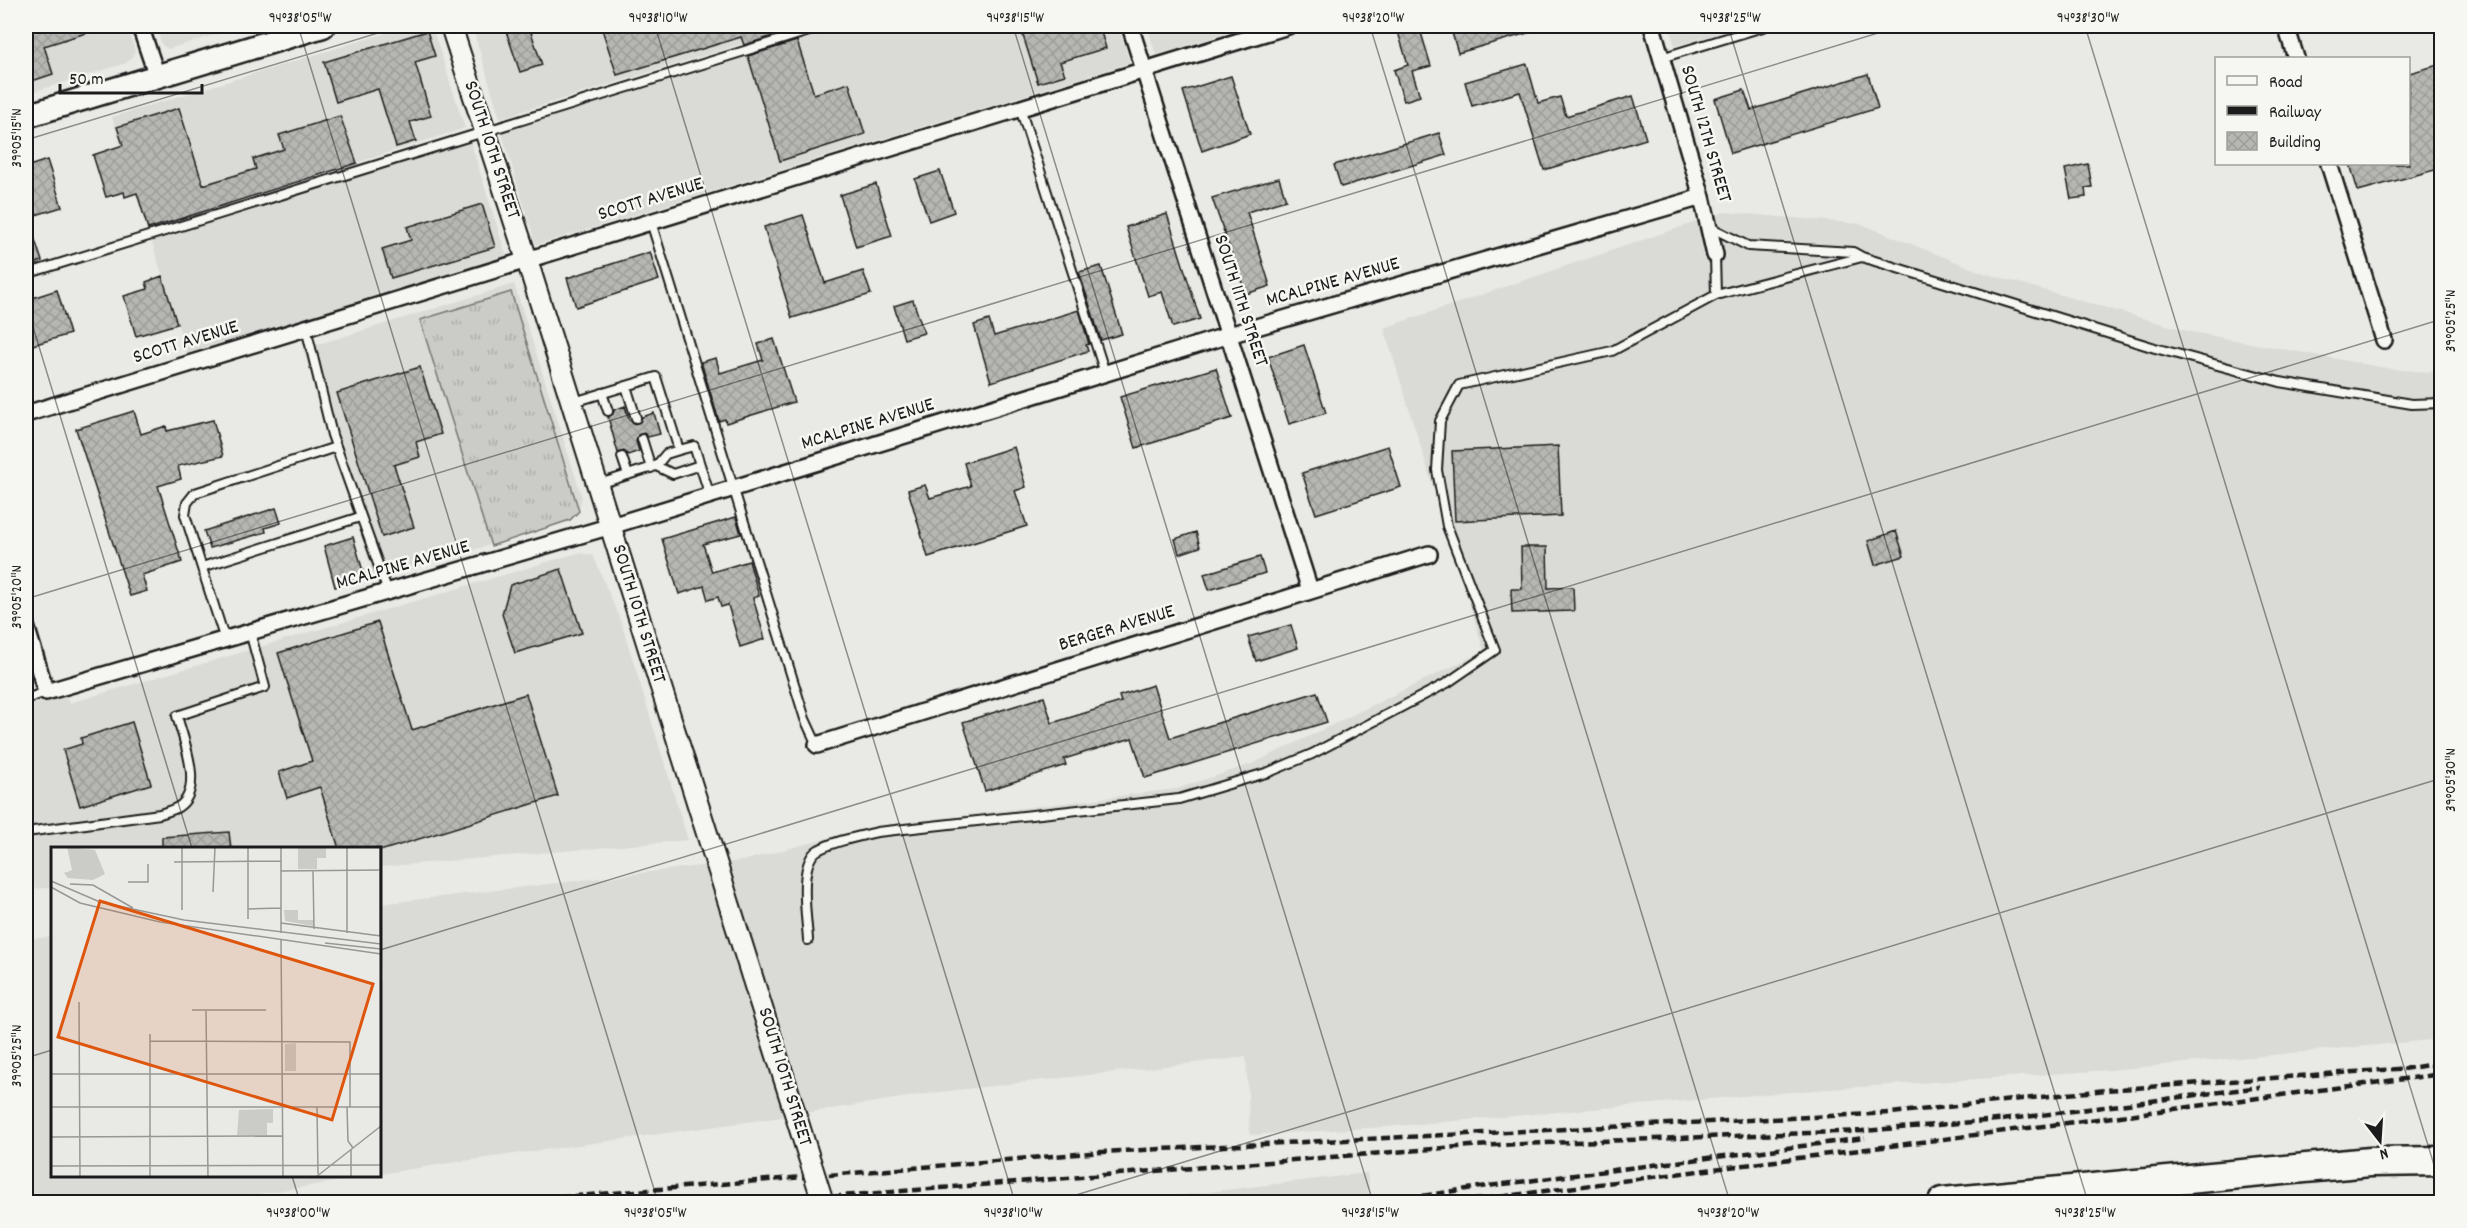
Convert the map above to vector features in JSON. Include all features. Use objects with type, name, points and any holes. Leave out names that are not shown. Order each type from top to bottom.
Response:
[{"type":"highway","points":[[1943,1203],[2370,1162],[2442,1161]]},
{"type":"main road","points":[[26,116],[323,26]]},
{"type":"street","points":[[140,26],[157,76]]},
{"type":"street","name":"SOUTH 10TH STREET","points":[[451,26],[527,260],[823,1203]]},
{"type":"street","name":"SOUTH 11TH STREET","points":[[1131,26],[1310,590]]},
{"type":"street","name":"SCOTT AVENUE","points":[[26,414],[1288,26]]},
{"type":"street","name":"SOUTH 12TH STREET","points":[[1652,26],[1702,197],[1715,255]]},
{"type":"street","points":[[2286,26],[2296,57]]},
{"type":"street","points":[[2329,165],[2384,340]]},
{"type":"street","name":"MCALPINE AVENUE","points":[[46,692],[611,526],[1229,335],[1702,197]]},
{"type":"street","name":"BERGER AVENUE","points":[[817,745],[1430,554]]},
{"type":"street","points":[[26,627],[46,692]]},
{"type":"lane","points":[[26,274],[825,26]]},
{"type":"lane","points":[[1661,58],[1766,26]]},
{"type":"lane","points":[[1020,108],[1105,373]]},
{"type":"lane","points":[[651,222],[736,488],[805,719],[817,745]]},
{"type":"lane","points":[[1709,226],[1748,246],[1853,252],[1862,257],[2154,348],[2280,382],[2412,404],[2442,403]]},
{"type":"lane","points":[[1715,255],[1716,295]]},
{"type":"lane","points":[[808,940],[804,875],[808,861],[816,851],[877,832],[1179,799],[1269,772],[1312,754],[1447,682],[1495,651],[1447,525],[1437,470],[1440,421],[1459,385],[1612,351],[1716,295],[1862,257]]},
{"type":"lane","points":[[306,328],[336,447],[387,592]]},
{"type":"lane","points":[[572,403],[656,377],[679,450]]},
{"type":"lane","points":[[626,386],[636,418]]},
{"type":"lane","points":[[602,393],[608,411]]},
{"type":"lane","points":[[642,439],[654,467],[673,474],[700,465]]},
{"type":"lane","points":[[598,485],[654,467],[666,454],[694,446],[710,496]]},
{"type":"lane","points":[[225,640],[185,516],[187,502],[195,493],[336,447]]},
{"type":"lane","points":[[622,457],[628,475]]},
{"type":"lane","points":[[202,567],[360,517]]},
{"type":"lane","points":[[26,832],[160,814],[180,806],[190,791],[192,770],[177,716],[265,687],[250,633]]},
{"type":"lane","points":[[26,699],[46,692]]},
{"type":"shaded area","points":[[26,26],[127,26],[135,51],[126,63],[26,94]]},
{"type":"shaded area","points":[[155,26],[245,26],[168,49],[162,45]]},
{"type":"shaded area","points":[[409,26],[432,27],[465,128],[147,230],[112,117]]},
{"type":"shaded area","points":[[472,26],[800,26],[500,118]]},
{"type":"shaded area","points":[[842,26],[1118,26],[1130,63],[536,245],[501,130]]},
{"type":"shaded area","points":[[1147,26],[1250,26],[1156,55]]},
{"type":"shaded area","points":[[1669,26],[1742,26],[1675,46]]},
{"type":"shaded area","points":[[470,140],[506,255],[187,354],[151,239]]},
{"type":"shaded area","points":[[1725,212],[1861,224],[1984,273],[2191,332],[2391,369],[2441,373],[2441,1039],[2110,1070],[1814,1090],[1384,1127],[1250,1135],[1246,1057],[939,1092],[768,1119],[381,1174],[381,904],[742,861],[870,827],[1176,789],[1252,764],[1484,651],[1384,328]]},
{"type":"shaded area","points":[[514,284],[582,497],[578,513],[565,522],[375,580],[303,349]]},
{"type":"shaded area","points":[[578,553],[593,555],[622,625],[688,840],[381,867],[381,847],[51,847],[51,888],[26,889],[26,651],[46,701],[65,697],[70,703]]},
{"type":"shaded area","points":[[51,937],[51,1177],[365,1177],[208,1202],[26,1202],[26,939]]},
{"type":"shaded area","points":[[1367,1173],[1370,1197],[1329,1202],[1126,1202]]},
{"type":"green space","points":[[511,292],[579,511],[570,520],[491,546],[420,320]]},
{"type":"building","points":[[26,26],[98,26],[99,29],[44,46],[53,74],[26,83]]},
{"type":"building","points":[[529,26],[542,65],[520,72],[506,31]]},
{"type":"building","points":[[601,26],[792,26],[793,30],[744,45],[741,37],[617,75]]},
{"type":"building","points":[[1020,26],[1099,26],[1106,48],[1060,62],[1065,75],[1038,83]]},
{"type":"building","points":[[1419,26],[1431,66],[1412,71],[1420,96],[1404,101],[1394,70],[1408,65],[1398,32]]},
{"type":"building","points":[[1450,26],[1537,26],[1538,30],[1458,53]]},
{"type":"building","points":[[427,31],[435,56],[415,62],[431,116],[410,122],[416,141],[396,147],[378,89],[336,102],[324,62]]},
{"type":"building","points":[[797,41],[814,94],[849,83],[865,134],[780,161],[748,56]]},
{"type":"building","points":[[1527,64],[1538,103],[1560,97],[1566,116],[1633,96],[1646,139],[1544,170],[1520,92],[1472,106],[1465,82]]},
{"type":"building","points":[[2442,64],[2442,168],[2358,191],[2350,165],[2410,165],[2410,73]]},
{"type":"building","points":[[1868,74],[1878,108],[1731,153],[1715,99],[1744,90],[1751,110]]},
{"type":"building","points":[[1231,76],[1250,134],[1202,151],[1183,91]]},
{"type":"building","points":[[179,108],[203,185],[256,169],[253,159],[284,149],[279,135],[340,116],[357,163],[148,229],[137,193],[125,197],[124,192],[106,197],[93,155],[123,145],[117,127]]},
{"type":"building","points":[[1439,133],[1446,155],[1341,187],[1334,165]]},
{"type":"building","points":[[47,160],[62,207],[26,218],[26,167]]},
{"type":"building","points":[[2088,164],[2092,187],[2085,188],[2086,197],[2071,199],[2065,169]]},
{"type":"building","points":[[940,171],[954,212],[929,221],[915,179]]},
{"type":"building","points":[[1279,178],[1286,200],[1247,212],[1270,286],[1246,294],[1212,198]]},
{"type":"building","points":[[876,184],[892,236],[856,247],[840,195]]},
{"type":"building","points":[[482,204],[495,247],[391,278],[382,249],[411,240],[407,227]]},
{"type":"building","points":[[1167,214],[1200,319],[1173,327],[1162,292],[1148,296],[1126,227]]},
{"type":"building","points":[[803,215],[825,283],[863,271],[871,294],[792,318],[764,227]]},
{"type":"building","points":[[28,219],[42,261],[26,267],[26,220]]},
{"type":"building","points":[[650,252],[659,280],[576,307],[567,278]]},
{"type":"building","points":[[1101,266],[1122,334],[1101,340],[1079,272]]},
{"type":"building","points":[[162,276],[177,324],[136,336],[124,296],[148,289],[146,282]]},
{"type":"building","points":[[57,290],[70,334],[26,347],[26,300]]},
{"type":"building","points":[[913,300],[924,333],[904,339],[894,306]]},
{"type":"building","points":[[1079,310],[1089,344],[1086,345],[1088,351],[991,382],[974,325],[989,320],[994,336]]},
{"type":"building","points":[[774,339],[794,402],[726,423],[725,419],[719,421],[701,362],[716,358],[720,373],[763,360],[758,344]]},
{"type":"building","points":[[1304,345],[1326,413],[1289,424],[1268,357]]},
{"type":"building","points":[[420,367],[441,434],[416,442],[420,457],[394,465],[414,527],[382,537],[337,393]]},
{"type":"building","points":[[1216,368],[1232,418],[1136,448],[1120,397]]},
{"type":"building","points":[[625,406],[629,420],[634,424],[640,422],[642,417],[654,413],[660,434],[648,437],[644,433],[638,435],[636,441],[639,451],[628,455],[624,451],[618,453],[608,417],[613,414],[614,410]]},
{"type":"building","points":[[134,411],[141,434],[166,426],[167,431],[213,420],[223,456],[178,466],[181,479],[158,486],[182,562],[142,575],[147,591],[130,596],[76,429]]},
{"type":"building","points":[[1388,446],[1401,487],[1316,514],[1302,473]]},
{"type":"building","points":[[1558,446],[1561,516],[1455,521],[1452,451]]},
{"type":"building","points":[[1014,447],[1026,487],[1015,491],[1027,526],[928,557],[908,490],[925,485],[930,498],[971,486],[964,463]]},
{"type":"building","points":[[276,508],[281,523],[265,528],[266,532],[210,548],[204,531]]},
{"type":"building","points":[[736,517],[741,534],[703,544],[712,572],[749,561],[759,596],[753,598],[765,639],[740,647],[728,605],[721,607],[718,597],[708,600],[704,586],[679,594],[662,539]]},
{"type":"building","points":[[1896,531],[1904,556],[1875,565],[1868,541]]},
{"type":"building","points":[[1196,532],[1200,547],[1179,554],[1175,539]]},
{"type":"building","points":[[353,537],[365,578],[335,587],[324,546]]},
{"type":"building","points":[[1521,547],[1547,547],[1548,588],[1573,587],[1574,611],[1512,613],[1511,589],[1522,589]]},
{"type":"building","points":[[1260,557],[1265,573],[1209,590],[1204,574]]},
{"type":"building","points":[[561,569],[582,633],[515,653],[502,614],[510,585]]},
{"type":"building","points":[[378,622],[412,730],[526,694],[558,796],[381,851],[381,847],[338,847],[320,787],[287,798],[279,772],[312,761],[278,653]]},
{"type":"building","points":[[1291,625],[1298,648],[1256,661],[1248,637]]},
{"type":"building","points":[[1153,685],[1170,738],[1317,692],[1327,722],[1145,778],[1132,738],[1064,759],[1066,765],[985,791],[963,722],[1044,697],[1052,723],[1121,702],[1119,696]]},
{"type":"building","points":[[132,722],[151,784],[80,806],[63,750],[82,744],[81,738]]},
{"type":"building","points":[[229,832],[231,847],[162,847],[162,837]]},
{"type":"railway","points":[[2403,1069],[2442,1063]]},
{"type":"railway","points":[[506,1202],[1102,1152],[1891,1113],[2106,1090],[2410,1068]]},
{"type":"railway","points":[[1461,1202],[2442,1074]]},
{"type":"railway","points":[[2002,1120],[2260,1087]]},
{"type":"railway","points":[[765,1202],[1470,1146],[1862,1131],[2010,1119]]},
{"type":"railway","points":[[1383,1202],[1480,1187],[1865,1138]]}]
